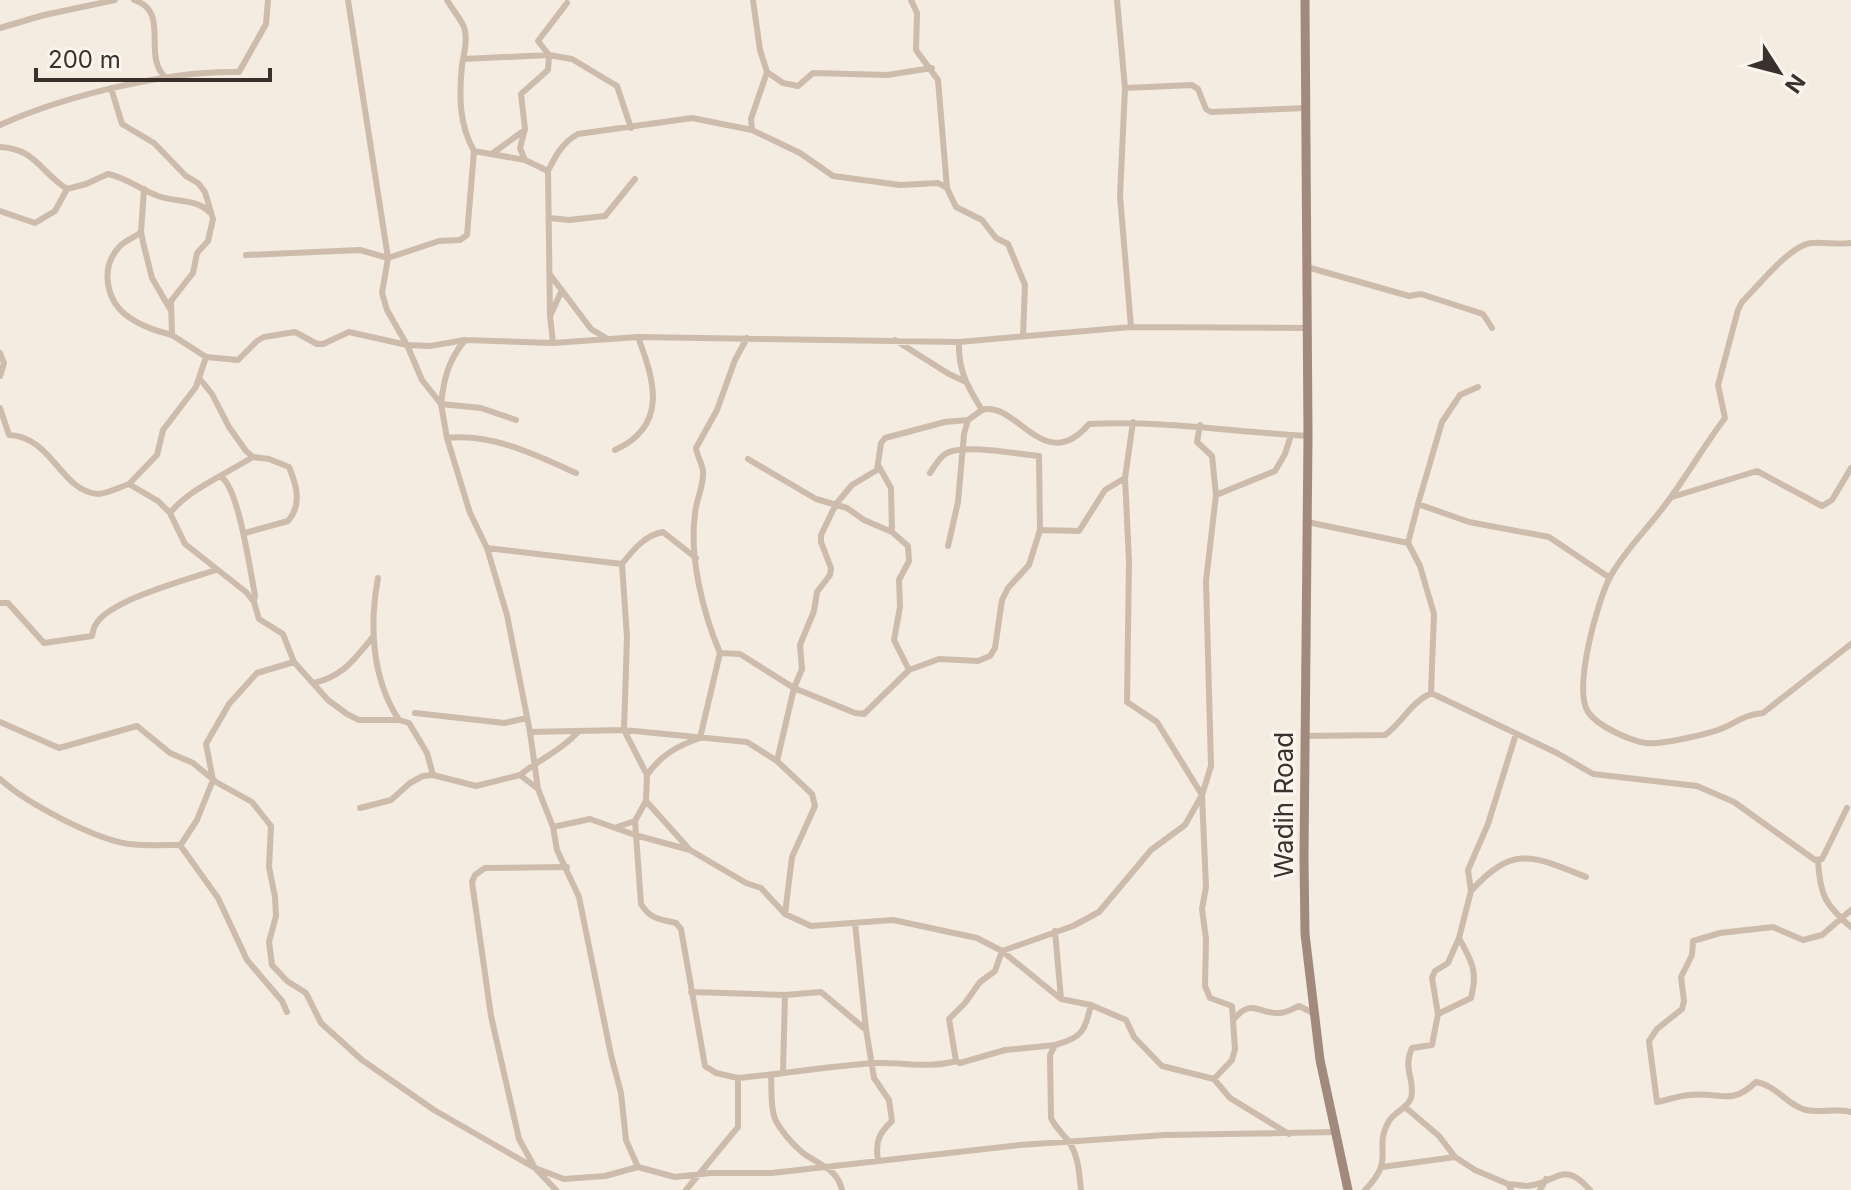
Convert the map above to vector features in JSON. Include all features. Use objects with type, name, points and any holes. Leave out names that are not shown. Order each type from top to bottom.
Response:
[{"type":"street","points":[[0,28],[115,0]]},
{"type":"street","points":[[134,0],[149,9],[154,18],[154,61],[158,71],[167,79]]},
{"type":"street","points":[[0,125],[111,88],[212,71],[239,72],[266,24],[268,0]]},
{"type":"street","points":[[348,0],[388,258],[382,293],[387,310],[422,380],[441,404],[481,408],[516,420]]},
{"type":"street","points":[[246,255],[360,250],[388,258],[439,241],[464,239],[474,151],[466,138],[462,121],[465,36],[463,25],[447,0]]},
{"type":"street","points":[[752,130],[751,119],[767,72],[760,50],[753,0]]},
{"type":"street","points":[[911,0],[917,13],[916,50],[932,68],[941,94],[947,188],[956,207],[982,220],[996,238],[1008,244],[1025,285],[1023,336]]},
{"type":"street","points":[[1117,0],[1125,88],[1120,196],[1131,327]]},
{"type":"street","name":"Wadih Road","points":[[1305,0],[1308,436],[1305,934],[1320,1060],[1348,1190]]},
{"type":"street","points":[[529,56],[567,3]]},
{"type":"street","points":[[525,160],[520,148],[525,129],[521,94],[548,70],[549,55],[538,41]]},
{"type":"street","points":[[463,59],[549,55],[572,59],[617,86],[631,128]]},
{"type":"street","points":[[767,72],[783,83],[798,86],[813,73],[887,75],[932,68]]},
{"type":"street","points":[[1125,88],[1192,85],[1198,89],[1206,109],[1211,112],[1305,108]]},
{"type":"street","points":[[111,88],[122,124],[154,143],[186,176],[198,183],[205,192],[213,219],[208,241],[197,253],[193,273],[175,294],[170,309],[172,335]]},
{"type":"street","points":[[553,343],[548,171],[566,141],[578,134],[692,118],[752,130],[800,153],[833,176],[900,185],[938,183],[947,188]]},
{"type":"street","points":[[493,153],[525,129]]},
{"type":"street","points":[[0,147],[14,147],[27,152],[47,175],[67,189]]},
{"type":"street","points":[[474,151],[525,160],[548,171]]},
{"type":"street","points":[[0,211],[35,223],[55,211],[67,189],[108,174],[126,179],[163,198],[204,206],[213,219]]},
{"type":"street","points":[[549,218],[569,220],[605,216],[635,179]]},
{"type":"street","points":[[144,189],[141,232],[152,278],[170,309]]},
{"type":"street","points":[[141,232],[121,245],[114,254],[107,278],[109,292],[116,305],[127,316],[151,329],[172,335],[206,357],[238,360],[257,341],[289,332],[317,344],[330,342],[349,332],[407,345],[430,346],[465,340],[553,343],[638,337],[959,342],[1131,327],[1307,328]]},
{"type":"street","points":[[1851,243],[1810,243],[1797,247],[1742,302],[1718,385],[1725,418],[1672,497],[1639,535],[1610,578],[1590,634],[1581,695],[1589,714],[1611,729],[1640,742],[1667,744],[1723,728],[1739,717],[1763,713],[1851,644]]},
{"type":"street","points":[[1307,267],[1409,296],[1421,294],[1483,314],[1492,328]]},
{"type":"street","points":[[551,276],[591,329],[609,339]]},
{"type":"street","points":[[550,316],[561,292]]},
{"type":"street","points":[[615,450],[638,436],[650,419],[653,407],[651,378],[638,337]]},
{"type":"street","points":[[700,738],[720,653],[708,626],[698,582],[694,512],[703,483],[703,469],[696,448],[717,410],[735,360],[747,338]]},
{"type":"street","points":[[465,340],[445,371],[441,404],[447,438],[470,513],[487,548],[507,615],[538,789],[586,925],[601,1009],[621,1093],[626,1140],[638,1167]]},
{"type":"street","points":[[895,340],[964,381]]},
{"type":"street","points":[[959,342],[960,369],[964,381],[982,410]]},
{"type":"street","points":[[0,353],[4,363],[0,376]]},
{"type":"street","points":[[0,408],[9,435],[23,436],[36,442],[81,489],[99,494],[129,484],[157,455],[163,430],[200,379],[206,357]]},
{"type":"street","points":[[200,379],[212,394],[239,445],[253,457],[289,467],[298,495],[293,516],[288,521],[245,533]]},
{"type":"street","points":[[1431,693],[1434,614],[1420,566],[1408,543],[1442,422],[1460,395],[1478,387]]},
{"type":"street","points":[[777,761],[794,688],[802,669],[800,645],[814,611],[817,592],[830,575],[831,568],[821,535],[836,504],[852,485],[873,475],[885,438],[945,422],[968,420],[990,408],[1042,441],[1078,437],[1089,424],[1133,422],[1308,436]]},
{"type":"street","points":[[948,546],[958,502],[968,420]]},
{"type":"street","points":[[1133,422],[1125,478],[1129,561],[1127,702],[1157,722],[1202,795],[1206,848],[1206,887],[1202,909],[1206,939],[1205,986],[1210,998],[1232,1006],[1235,1018],[1232,1060],[1214,1079]]},
{"type":"street","points":[[1002,951],[1081,922],[1099,912],[1151,850],[1185,825],[1202,795],[1211,766],[1206,581],[1216,495],[1212,456],[1197,442],[1200,425]]},
{"type":"street","points":[[1216,495],[1275,471],[1291,435]]},
{"type":"street","points":[[447,438],[468,436],[487,439],[576,473]]},
{"type":"street","points":[[720,653],[740,654],[794,688],[864,714],[909,670],[939,659],[978,661],[990,656],[995,648],[1002,600],[1008,588],[1029,565],[1040,530],[1039,456],[1042,441]]},
{"type":"street","points":[[930,473],[949,451],[1039,456]]},
{"type":"street","points":[[170,513],[181,501],[253,457]]},
{"type":"street","points":[[748,459],[816,499],[836,504],[892,532],[908,546],[909,561],[899,580],[900,607],[894,640],[909,670]]},
{"type":"street","points":[[878,465],[891,488],[892,532]]},
{"type":"street","points":[[1672,497],[1757,471],[1822,506],[1832,500],[1851,468]]},
{"type":"street","points":[[235,469],[231,487],[245,533],[245,552],[259,619],[283,634],[294,662],[328,700],[354,718],[409,723],[427,753],[433,775]]},
{"type":"street","points":[[220,476],[231,487]]},
{"type":"street","points":[[1040,530],[1079,531],[1105,490],[1125,478]]},
{"type":"street","points":[[129,484],[158,501],[170,513],[185,544],[229,577],[254,602]]},
{"type":"street","points":[[1418,504],[1469,522],[1549,537],[1610,578]]},
{"type":"street","points":[[1307,522],[1408,543]]},
{"type":"street","points":[[696,559],[663,532],[654,533],[637,546],[622,564],[627,637],[624,730],[647,775],[646,801],[635,821],[641,904],[647,914],[656,920],[676,923],[681,929],[705,1066],[716,1073],[738,1078],[873,1064],[911,1063],[934,1067],[956,1061],[960,1063],[1017,1048],[1055,1045],[1073,1040],[1084,1032],[1091,1005]]},
{"type":"street","points":[[487,548],[622,564]]},
{"type":"street","points":[[0,603],[8,603],[44,643],[92,636],[96,622],[124,603],[216,570]]},
{"type":"street","points":[[378,578],[373,603],[373,637],[386,701],[399,720]]},
{"type":"street","points":[[314,683],[333,679],[348,667],[373,637]]},
{"type":"street","points":[[179,846],[197,820],[213,780],[206,744],[229,704],[257,673],[294,662]]},
{"type":"street","points":[[1305,736],[1385,735],[1415,701],[1431,693]]},
{"type":"street","points":[[1431,693],[1593,774],[1697,786],[1734,802],[1818,860]]},
{"type":"street","points":[[415,713],[504,723],[527,718]]},
{"type":"street","points":[[0,722],[59,748],[137,726],[170,753],[193,763],[213,780],[252,802],[270,822],[272,843],[269,867],[276,916],[269,942],[272,965],[287,981],[306,993],[321,1023],[347,1049],[434,1110],[535,1168],[564,1179],[605,1176],[638,1167],[675,1177],[772,1173],[878,1160],[1165,1135],[1337,1132]]},
{"type":"street","points":[[530,732],[624,730],[747,742],[777,761],[812,794],[815,806],[792,857],[785,914]]},
{"type":"street","points":[[360,808],[391,800],[423,776],[433,775],[476,786],[520,775],[534,763],[558,751],[579,731]]},
{"type":"street","points":[[1365,1190],[1382,1167],[1383,1135],[1390,1119],[1405,1107],[1412,1093],[1407,1059],[1412,1048],[1432,1045],[1438,1014],[1432,978],[1435,971],[1448,963],[1459,938],[1471,891],[1468,870],[1488,824],[1516,734]]},
{"type":"street","points":[[647,775],[665,754],[700,738]]},
{"type":"street","points":[[520,775],[538,789]]},
{"type":"street","points":[[0,779],[10,788],[78,827],[128,844],[179,846]]},
{"type":"street","points":[[646,801],[690,850]]},
{"type":"street","points":[[1818,860],[1822,859],[1847,808]]},
{"type":"street","points":[[553,827],[590,819],[690,850],[746,883],[761,888],[785,914],[811,926],[893,920],[977,938],[1002,951],[1061,999],[1091,1005],[1126,1020],[1134,1037],[1162,1066],[1214,1079],[1230,1098],[1289,1134]]},
{"type":"street","points":[[617,827],[635,821]]},
{"type":"street","points":[[179,846],[218,898],[247,960],[282,1001],[287,1012]]},
{"type":"street","points":[[1471,891],[1495,867],[1508,860],[1538,858],[1586,877]]},
{"type":"street","points":[[1818,860],[1820,890],[1830,908],[1851,927]]},
{"type":"street","points":[[556,1190],[535,1168],[519,1139],[491,1016],[472,882],[475,875],[485,868],[567,867]]},
{"type":"street","points":[[1851,910],[1822,935],[1803,940],[1773,927],[1735,930],[1693,941],[1692,955],[1681,977],[1682,1009],[1664,1022],[1649,1041],[1657,1102],[1689,1095],[1716,1094],[1732,1098],[1744,1094],[1756,1082],[1768,1084],[1804,1110],[1851,1112]]},
{"type":"street","points":[[855,923],[874,1078],[889,1100],[892,1121],[880,1131],[876,1147],[878,1160]]},
{"type":"street","points":[[1055,931],[1061,999]]},
{"type":"street","points":[[1438,1014],[1471,998],[1476,979],[1472,962],[1459,938]]},
{"type":"street","points":[[956,1061],[949,1019],[980,982],[995,971],[1002,951]]},
{"type":"street","points":[[691,992],[785,995],[821,992],[866,1029]]},
{"type":"street","points":[[783,1073],[785,995]]},
{"type":"street","points":[[1235,1018],[1242,1009],[1254,1007],[1275,1014],[1299,1006],[1315,1014]]},
{"type":"street","points":[[1055,1045],[1050,1055],[1051,1118],[1070,1143],[1078,1161],[1081,1190]]},
{"type":"street","points":[[771,1075],[776,1120],[801,1151],[829,1167],[842,1190]]},
{"type":"street","points":[[675,1177],[684,1190],[738,1127],[738,1078]]},
{"type":"street","points":[[1405,1107],[1439,1136],[1455,1157],[1510,1187],[1529,1186],[1565,1173],[1579,1177],[1590,1190]]},
{"type":"street","points":[[1382,1167],[1455,1157]]},
{"type":"street","points":[[1540,1190],[1546,1179]]}]
